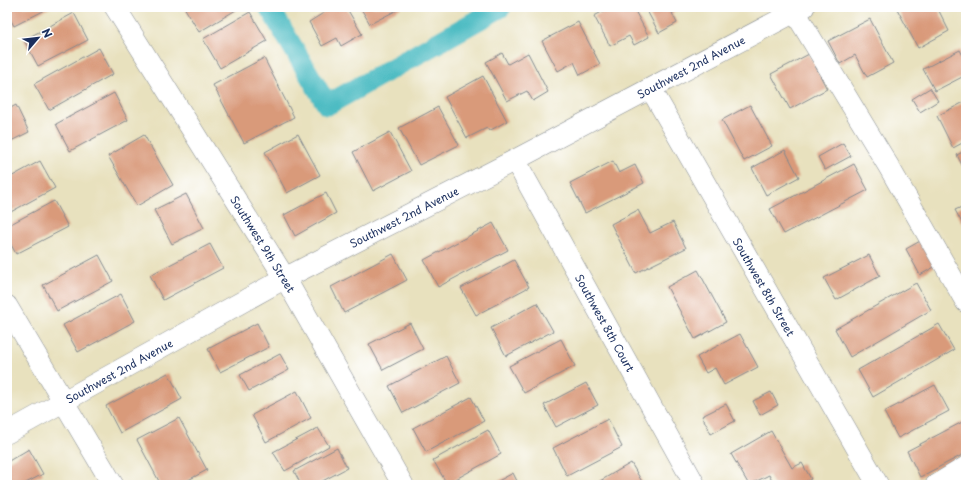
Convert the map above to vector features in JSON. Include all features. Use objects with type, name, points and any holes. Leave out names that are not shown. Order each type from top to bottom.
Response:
[{"type":"street","name":"Southwest 9th Street","points":[[115,7],[285,278],[403,485]]},
{"type":"street","name":"Southwest 2nd Avenue","points":[[7,433],[285,278],[515,160],[800,10]]},
{"type":"street","points":[[800,10],[966,302]]},
{"type":"street","name":"Southwest 8th Street","points":[[651,89],[878,485]]},
{"type":"street","name":"Southwest 8th Court","points":[[515,160],[695,485]]},
{"type":"street","points":[[7,306],[113,485]]},
{"type":"street","points":[[936,485],[966,467]]},
{"type":"building","points":[[7,7],[51,7],[14,26],[7,13]]},
{"type":"building","points":[[184,7],[241,7],[199,32]]},
{"type":"building","points":[[322,7],[346,7],[362,34],[341,46],[337,38],[322,46],[309,22],[325,12]]},
{"type":"building","points":[[360,7],[403,7],[370,24]]},
{"type":"building","points":[[612,7],[633,7],[649,37],[634,45],[629,36],[610,46],[594,16]]},
{"type":"building","points":[[645,7],[683,7],[672,13],[677,23],[659,33]]},
{"type":"building","points":[[896,7],[937,7],[949,31],[918,48]]},
{"type":"building","points":[[250,12],[267,41],[220,68],[203,39]]},
{"type":"building","points":[[74,13],[88,40],[38,66],[24,40]]},
{"type":"building","points":[[870,19],[893,63],[867,77],[855,55],[840,64],[828,41]]},
{"type":"building","points":[[578,22],[600,64],[580,75],[574,62],[558,71],[542,41]]},
{"type":"building","points":[[99,48],[113,74],[49,110],[34,84]]},
{"type":"building","points":[[960,50],[966,61],[966,75],[935,91],[923,69]]},
{"type":"building","points":[[502,53],[508,64],[528,53],[548,92],[533,101],[527,91],[507,101],[486,62]]},
{"type":"building","points":[[809,54],[827,89],[790,109],[771,74]]},
{"type":"building","points":[[264,58],[294,117],[244,143],[213,85]]},
{"type":"building","points":[[483,76],[507,121],[489,131],[487,128],[467,138],[445,97]]},
{"type":"building","points":[[930,88],[938,101],[920,112],[912,99]]},
{"type":"building","points":[[114,93],[128,120],[70,151],[56,124]]},
{"type":"building","points":[[966,101],[966,141],[953,148],[937,116]]},
{"type":"building","points":[[16,105],[29,132],[7,143],[7,110]]},
{"type":"building","points":[[750,105],[772,146],[744,161],[722,120]]},
{"type":"building","points":[[438,107],[459,145],[419,165],[399,128]]},
{"type":"building","points":[[390,132],[411,171],[373,191],[353,152]]},
{"type":"building","points":[[298,134],[320,175],[287,193],[265,152]]},
{"type":"building","points":[[144,135],[173,185],[137,206],[108,156]]},
{"type":"building","points":[[843,143],[851,156],[825,170],[818,157]]},
{"type":"building","points":[[785,150],[799,177],[766,195],[752,168]]},
{"type":"building","points":[[966,150],[966,173],[957,155]]},
{"type":"building","points":[[40,161],[55,188],[7,214],[7,179]]},
{"type":"building","points":[[613,161],[619,173],[635,165],[644,183],[585,213],[570,183]]},
{"type":"building","points":[[854,164],[868,190],[784,234],[770,209]]},
{"type":"building","points":[[326,193],[336,213],[295,236],[284,215]]},
{"type":"building","points":[[186,194],[204,228],[172,244],[154,210]]},
{"type":"building","points":[[54,201],[68,227],[16,254],[7,237],[7,226]]},
{"type":"building","points":[[966,205],[966,230],[955,210]]},
{"type":"building","points":[[638,210],[650,233],[673,222],[686,248],[636,273],[611,224]]},
{"type":"building","points":[[493,223],[508,250],[438,287],[424,260]]},
{"type":"building","points":[[922,240],[936,266],[920,275],[906,249]]},
{"type":"building","points":[[210,244],[223,268],[163,300],[150,275]]},
{"type":"building","points":[[393,254],[407,280],[344,313],[331,287]]},
{"type":"building","points":[[99,255],[113,281],[57,311],[43,285]]},
{"type":"building","points":[[869,255],[880,276],[836,300],[824,278]]},
{"type":"building","points":[[514,260],[529,287],[476,315],[461,288]]},
{"type":"building","points":[[698,270],[726,322],[695,339],[667,287]]},
{"type":"building","points":[[916,283],[931,310],[850,357],[835,329]]},
{"type":"building","points":[[121,294],[135,321],[78,352],[63,325]]},
{"type":"building","points":[[537,303],[553,331],[506,356],[491,328]]},
{"type":"building","points":[[257,323],[269,347],[220,372],[208,349]]},
{"type":"building","points":[[410,323],[423,349],[383,370],[369,344]]},
{"type":"building","points":[[939,324],[954,350],[873,397],[858,370]]},
{"type":"building","points":[[740,334],[758,367],[724,385],[715,368],[706,373],[697,357]]},
{"type":"building","points":[[561,339],[575,366],[524,393],[509,366]]},
{"type":"building","points":[[280,354],[289,370],[249,391],[240,375]]},
{"type":"building","points":[[446,356],[460,383],[403,413],[389,386]]},
{"type":"building","points":[[168,373],[182,399],[120,433],[106,406]]},
{"type":"building","points":[[586,383],[598,405],[556,427],[544,405]]},
{"type":"building","points":[[935,385],[949,411],[898,438],[884,412]]},
{"type":"building","points":[[297,391],[311,418],[266,442],[252,415]]},
{"type":"building","points":[[771,392],[778,405],[760,415],[753,401]]},
{"type":"building","points":[[471,397],[484,421],[426,452],[413,428]]},
{"type":"building","points":[[726,404],[735,421],[711,434],[702,416]]},
{"type":"building","points":[[179,418],[207,470],[179,485],[161,485],[137,440]]},
{"type":"building","points":[[608,419],[622,447],[567,476],[553,448]]},
{"type":"building","points":[[966,420],[966,453],[920,477],[907,451]]},
{"type":"building","points":[[318,428],[329,446],[285,471],[273,452]]},
{"type":"building","points":[[488,430],[501,454],[447,484],[433,460]]},
{"type":"building","points":[[771,431],[792,468],[802,463],[811,479],[800,485],[774,485],[769,475],[749,485],[731,454]]},
{"type":"building","points":[[337,448],[347,468],[315,485],[301,485],[294,471]]},
{"type":"building","points":[[29,449],[43,474],[22,485],[7,485],[7,462]]},
{"type":"building","points":[[631,463],[644,485],[593,485]]},
{"type":"building","points":[[513,473],[519,485],[491,485]]},
{"type":"waterway","points":[[269,7],[327,105],[501,7]]}]
